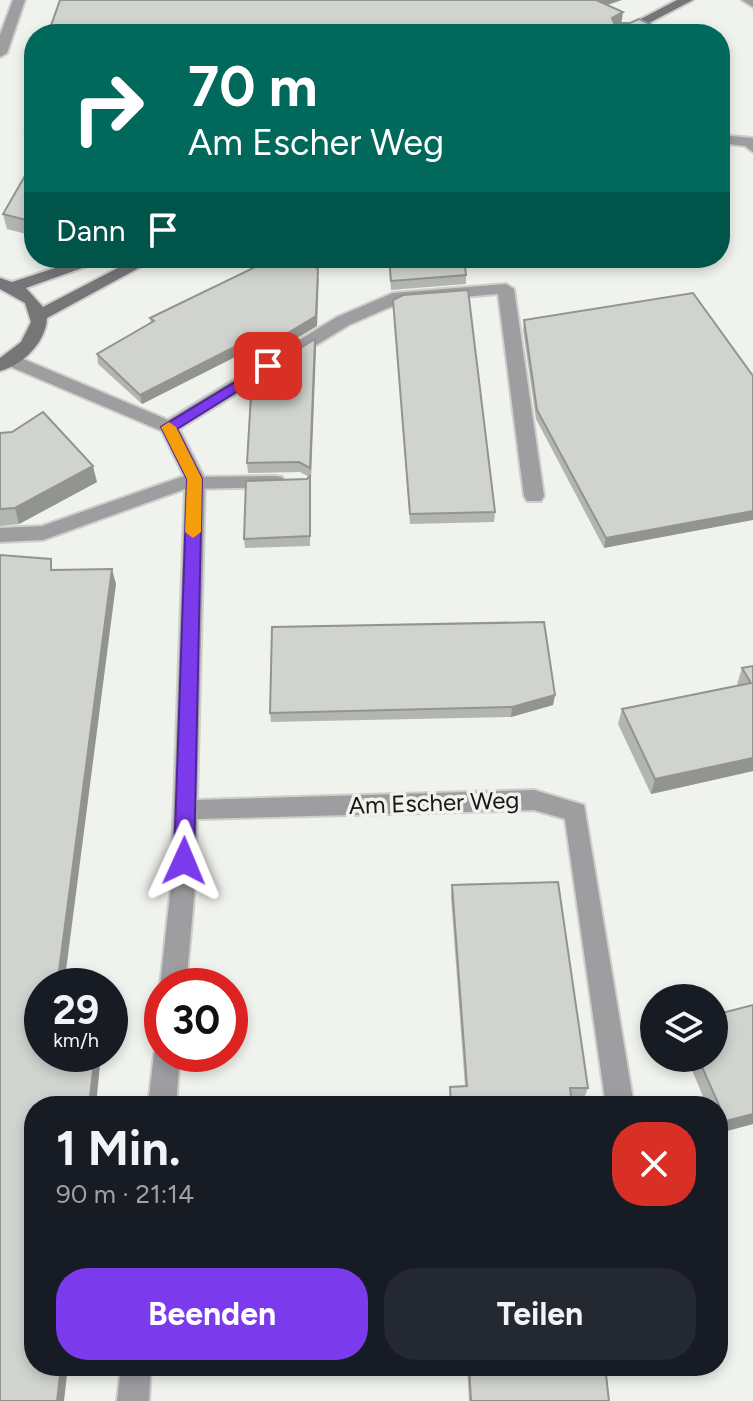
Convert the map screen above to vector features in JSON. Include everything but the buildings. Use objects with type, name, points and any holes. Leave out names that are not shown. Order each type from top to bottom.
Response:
[{"type":"main road","points":[[638,24],[687,0]]},
{"type":"main road","points":[[7,285],[67,268]]},
{"type":"main road","points":[[40,315],[130,268]]},
{"type":"main road","points":[[5,363],[28,346],[39,331],[40,315],[32,299],[7,285]]},
{"type":"street","points":[[0,53],[19,0]]},
{"type":"street","points":[[730,140],[751,142],[753,148]]},
{"type":"street","points":[[169,427],[343,321],[399,297],[506,289],[534,496]]},
{"type":"street","points":[[5,363],[169,427],[194,481],[183,886],[175,968]]},
{"type":"street","points":[[0,535],[43,533],[194,481],[300,481]]},
{"type":"street","name":"Am Escher Weg","points":[[185,810],[534,800],[576,812],[619,1096]]},
{"type":"street","points":[[163,1096],[165,1072]]},
{"type":"street","points":[[133,1401],[135,1376]]},
{"type":"slow traffic","points":[[169,427],[195,479],[193,532]]},
{"type":"route","points":[[184,861],[195,479],[169,427],[268,366]]}]
